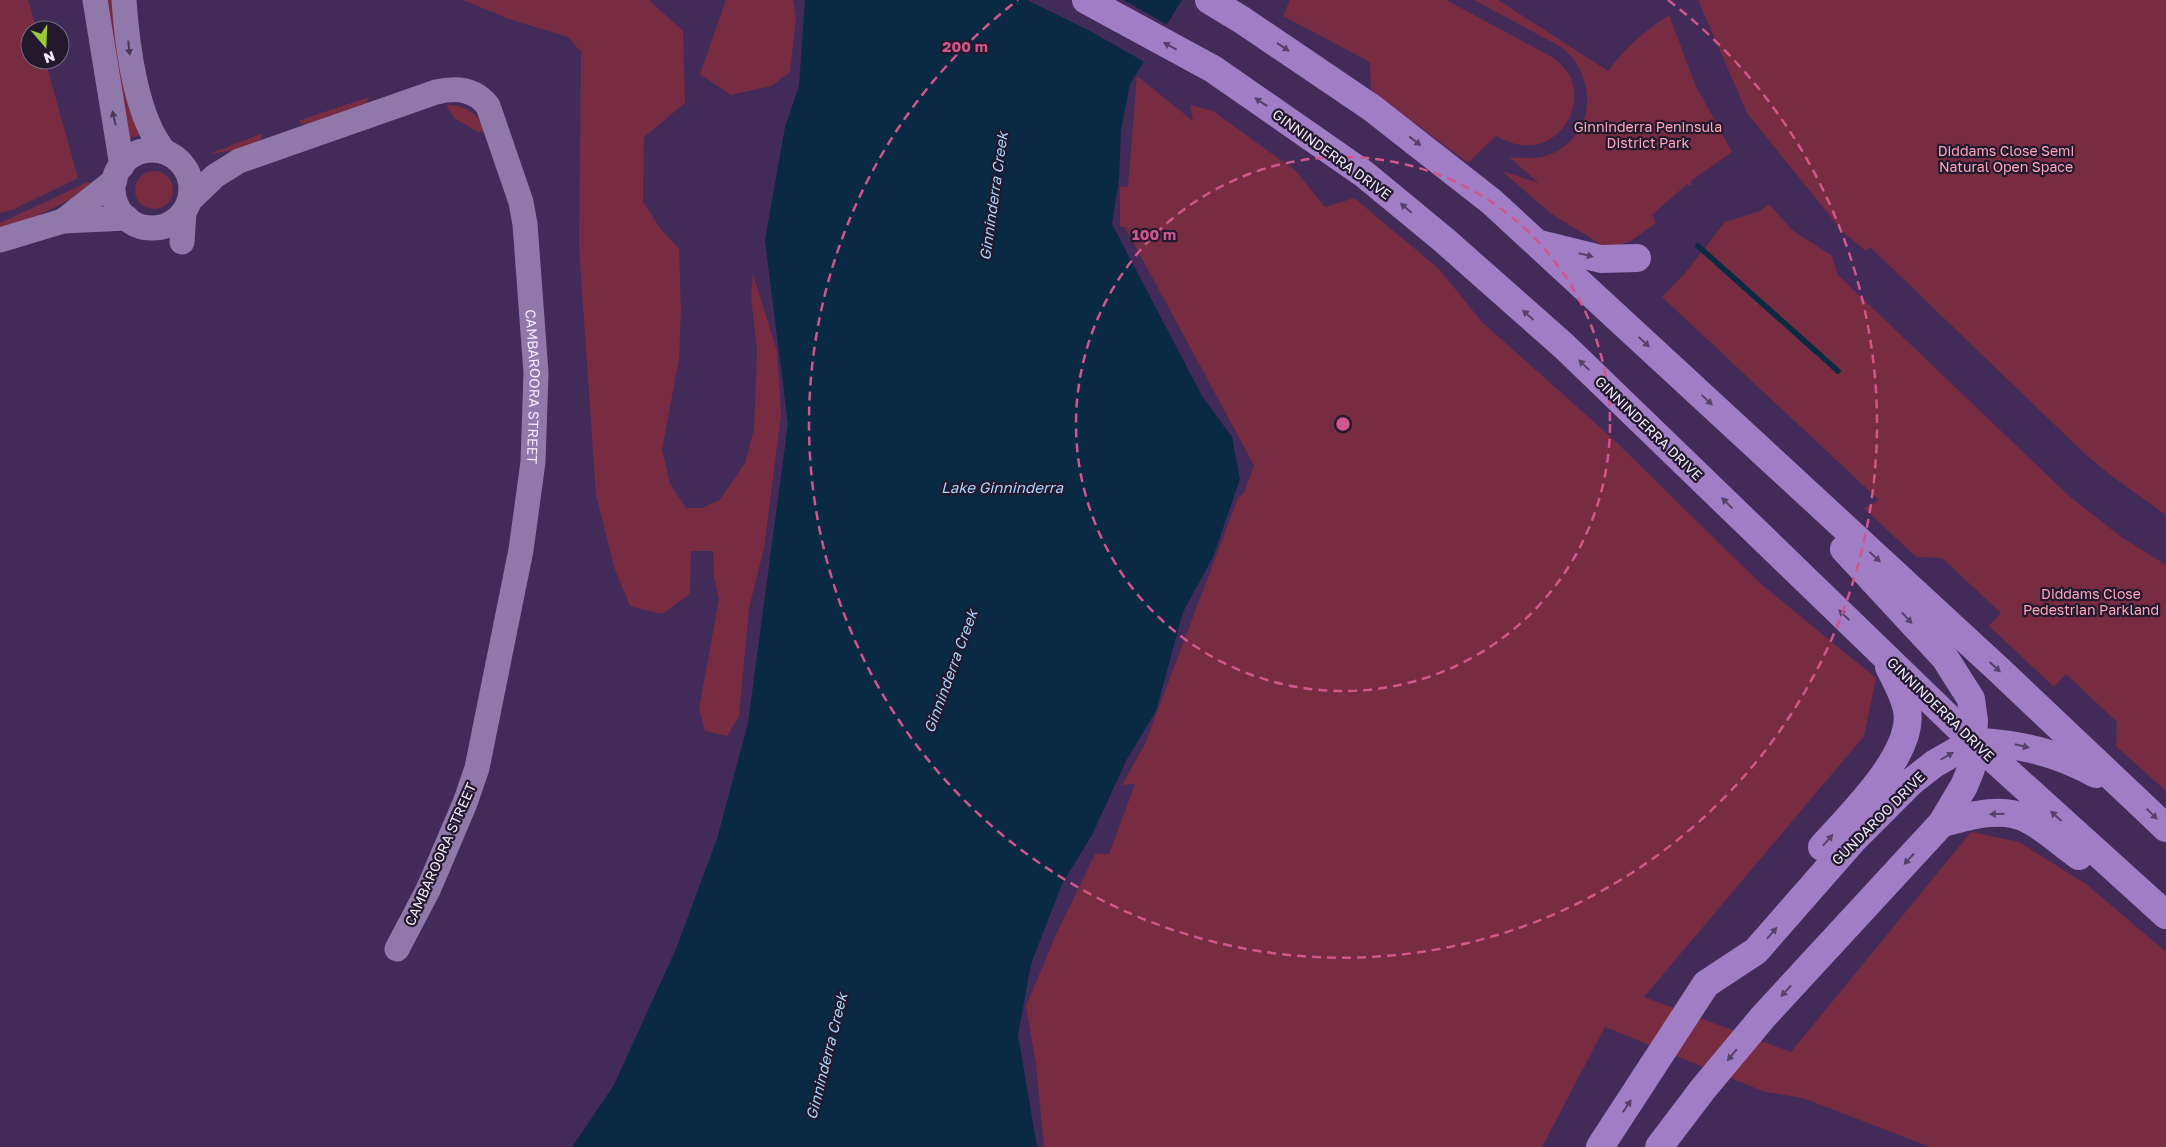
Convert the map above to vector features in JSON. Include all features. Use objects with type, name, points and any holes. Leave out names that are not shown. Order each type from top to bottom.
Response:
[{"type":"main road","name":"GINNINDERRA DRIVE","points":[[1086,0],[1213,70],[1364,174],[1444,240],[1565,347],[1974,740],[2166,915]]},
{"type":"main road","points":[[1209,0],[1242,20],[1372,108],[1492,202],[2129,791],[2166,828]]},
{"type":"main road","points":[[1538,244],[1601,259],[1637,258]]},
{"type":"main road","points":[[1659,1147],[1703,1089],[1763,1017],[1942,823],[1964,786],[1971,769],[1974,740],[1971,699],[1960,678],[1945,658],[1826,530],[1737,428]]},
{"type":"main road","points":[[1706,984],[1883,777],[1894,758],[1904,734],[1907,711],[1899,687],[1879,649]]},
{"type":"main road","points":[[1974,740],[2014,744],[2068,758],[2129,791]]},
{"type":"main road","name":"GUNDAROO DRIVE","points":[[1600,1147],[1706,984],[1756,951],[1854,839],[1910,782],[1934,764],[1974,740]]},
{"type":"main road","points":[[1942,823],[1974,816],[2001,813],[2025,818],[2095,868],[2144,896]]},
{"type":"street","points":[[95,0],[118,173],[114,197],[119,209],[132,222],[151,248]]},
{"type":"street","points":[[124,0],[130,59],[151,134],[189,175],[191,188],[182,242]]},
{"type":"street","name":"CAMBAROORA STREET","points":[[187,206],[216,176],[239,161],[436,92],[459,89],[482,98],[488,106],[521,202],[525,224],[536,373],[533,462],[524,532],[477,768],[466,803],[428,890],[397,949]]},
{"type":"street","points":[[63,221],[118,173],[135,154],[148,150],[171,156]]},
{"type":"street","name":"CAMBAROORA STREET","points":[[171,156],[239,161]]},
{"type":"street","points":[[0,240],[63,221],[132,222],[150,228],[163,226],[175,221],[187,206]]},
{"type":"green space","points":[[0,0],[28,0],[34,20],[20,20],[20,70],[48,70],[78,178],[12,210],[0,213]]},
{"type":"green space","points":[[103,0],[118,0],[142,134],[128,139]]},
{"type":"green space","points":[[463,0],[649,0],[683,31],[685,103],[644,137],[643,202],[660,228],[679,249],[681,310],[679,359],[662,449],[670,484],[686,508],[702,508],[720,500],[745,463],[754,429],[757,351],[751,296],[753,274],[777,351],[781,415],[764,548],[749,608],[739,716],[727,736],[705,731],[699,709],[719,599],[714,577],[713,551],[691,551],[690,594],[662,614],[630,606],[614,567],[596,495],[579,247],[581,52],[568,37],[509,19]]},
{"type":"green space","points":[[726,0],[793,0],[796,18],[790,72],[771,86],[731,95],[700,74]]},
{"type":"green space","name":"Ginninderra Peninsula District Park","points":[[1290,0],[1446,0],[1554,58],[1570,76],[1574,89],[1571,113],[1566,124],[1547,141],[1535,145],[1522,145],[1511,143],[1496,136],[1468,163],[1371,90],[1370,62],[1283,16]]},
{"type":"green space","name":"Ginninderra Peninsula District Park","points":[[1474,0],[1498,0],[1608,71],[1636,40],[1669,15],[1695,84],[1732,152],[1691,181],[1692,186],[1687,184],[1652,215],[1656,223],[1629,242],[1624,243],[1615,253],[1606,245],[1602,245],[1550,213],[1502,171],[1539,183],[1509,157],[1540,157],[1551,154],[1566,145],[1577,133],[1584,120],[1587,105],[1586,89],[1582,74],[1574,60],[1563,48]]},
{"type":"green space","name":"Diddams Close Semi Natural Open Space","points":[[1698,0],[2166,0],[2166,515],[2109,474],[2083,452],[1870,247],[1866,251],[1843,232],[1747,113]]},
{"type":"green space","points":[[1137,76],[1193,121],[1190,105],[1213,111],[1296,171],[1325,207],[1354,198],[1439,269],[1482,322],[1613,439],[1761,584],[1876,678],[1864,736],[1644,997],[1791,1052],[1971,832],[2019,842],[2086,884],[2166,952],[2166,1147],[1930,1147],[1803,1098],[1765,1092],[1605,1027],[1542,1147],[1044,1147],[1036,1064],[1026,1006],[1055,937],[1095,854],[1109,854],[1135,784],[1122,785],[1145,744],[1238,498],[1244,493],[1254,465],[1125,227],[1120,227],[1120,187],[1128,186]]},
{"type":"green space","points":[[369,97],[364,106],[305,125],[298,121]]},
{"type":"green space","points":[[446,105],[465,108],[470,111],[487,130],[478,132],[454,118]]},
{"type":"green space","points":[[263,133],[259,143],[236,150],[209,154]]},
{"type":"green space","points":[[154,171],[168,176],[173,190],[168,204],[154,209],[140,204],[135,190],[140,176]]},
{"type":"green space","points":[[88,182],[92,183],[93,188],[21,224],[0,230],[0,223]]},
{"type":"green space","name":"Diddams Close Pedestrian Parkland","points":[[1769,204],[1792,230],[1832,256],[1838,275],[2069,496],[2120,536],[2166,565],[2166,791],[2116,746],[2117,722],[2066,674],[2054,687],[1989,626],[2001,613],[1942,558],[1916,557],[1864,508],[1879,500],[1662,297],[1686,272],[1725,222],[1760,211]]},
{"type":"water","name":"Lake Ginninderra","points":[[805,0],[1182,0],[1130,84],[1121,130],[1119,179],[1112,224],[1202,396],[1232,437],[1240,479],[1213,557],[1183,612],[1156,711],[1126,761],[1092,835],[1062,884],[1031,964],[1018,1035],[1037,1147],[572,1147],[614,1085],[676,949],[717,839],[748,723],[788,424],[765,240],[785,127],[799,86]]},
{"type":"pier","points":[[1027,0],[1124,0],[1169,26],[1146,63],[1092,32]]},
{"type":"waterway","points":[[1698,246],[1838,371]]},
{"type":"water label","name":"Ginninderra Creek","points":[[993,196]]},
{"type":"water label","name":"Ginninderra Creek","points":[[950,671]]},
{"type":"water label","name":"Ginninderra Creek","points":[[826,1056]]}]
